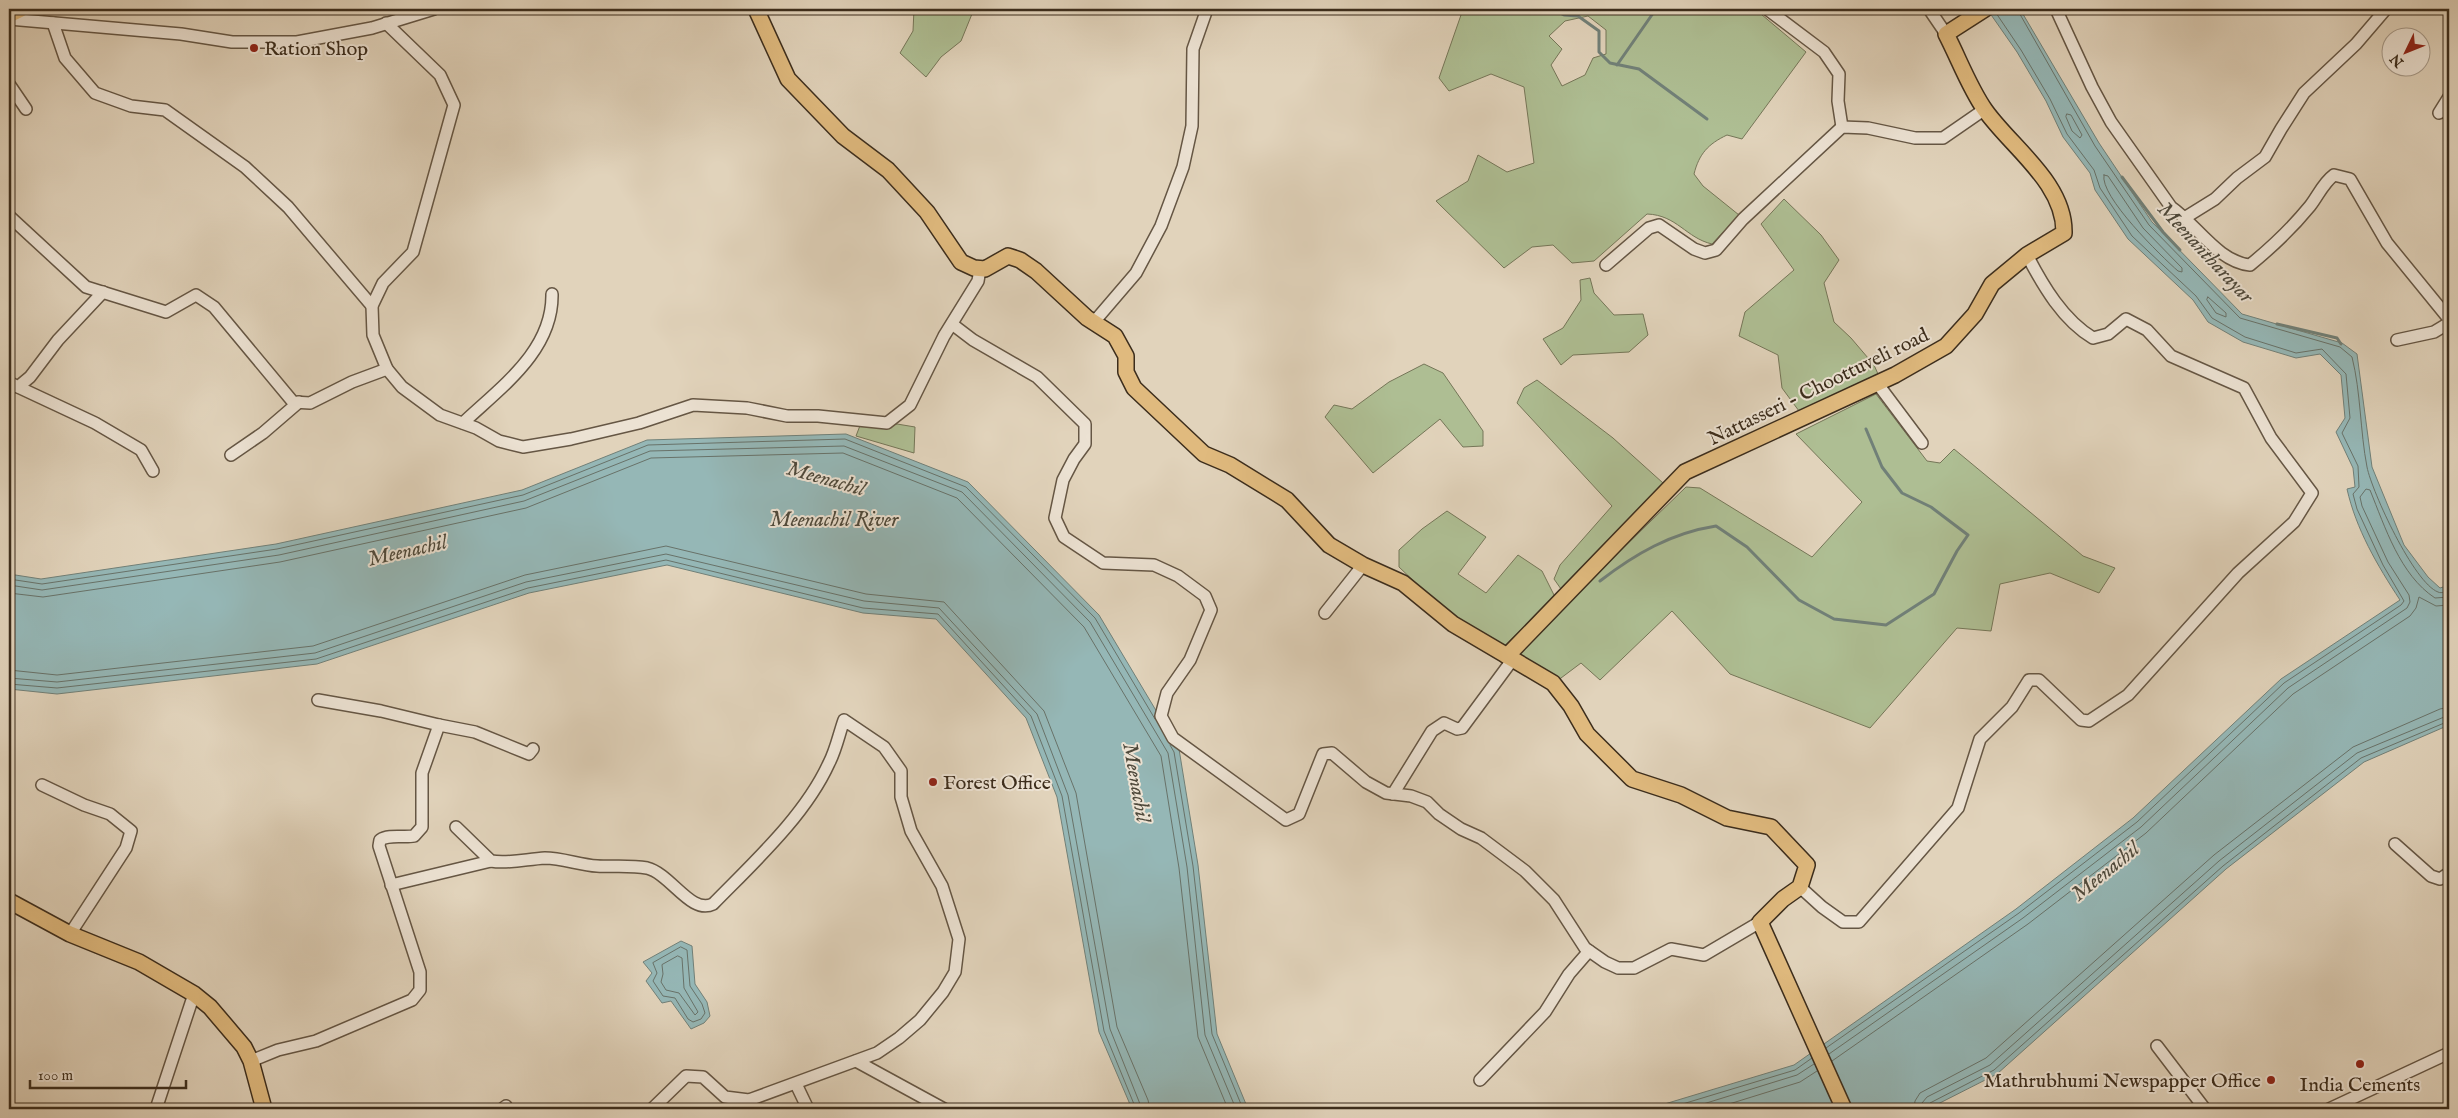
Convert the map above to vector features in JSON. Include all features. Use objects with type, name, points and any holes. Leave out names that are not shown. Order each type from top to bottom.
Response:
[{"type":"main road","points":[[9,15],[21,9]]},
{"type":"main road","points":[[756,9],[788,79],[843,136],[888,170],[927,212],[961,262],[985,269],[1008,256],[1020,260],[1094,322],[1115,336],[1126,356],[1126,372],[1134,388],[1204,454],[1230,465],[1287,500],[1329,544],[1363,565],[1403,582],[1454,624],[1553,683],[1571,706],[1587,734],[1632,779],[1681,795],[1727,818],[1771,827],[1807,865],[1800,887],[1783,899],[1760,922],[1844,1109]]},
{"type":"main road","points":[[1946,34],[1982,11]]},
{"type":"main road","name":"Nattasseri - Choottuveli road","points":[[1510,658],[1685,472],[1877,383],[1946,346],[1975,314],[1992,284],[2027,255],[2064,233],[2064,220],[2044,179],[1985,109],[1946,34]]},
{"type":"main road","points":[[9,901],[70,934],[139,962],[194,994],[210,1007],[244,1047],[251,1061],[264,1109]]},
{"type":"street","points":[[9,19],[181,34],[232,42],[297,42],[386,24],[434,9]]},
{"type":"street","points":[[1094,322],[1136,273],[1161,226],[1180,176],[1192,126],[1194,49],[1207,9]]},
{"type":"street","points":[[1767,9],[1824,52],[1839,74],[1838,101],[1842,128]]},
{"type":"street","name":"Nattasseri - Choottuveli road","points":[[1929,9],[1946,34]]},
{"type":"street","points":[[2056,9],[2092,87],[2111,122],[2171,206],[2186,217],[2229,258],[2238,264],[2250,265],[2284,236],[2312,204],[2328,180],[2334,175],[2343,176],[2350,179],[2387,243],[2449,319]]},
{"type":"street","points":[[2186,217],[2215,199],[2237,178],[2266,157],[2304,93],[2356,44],[2386,9]]},
{"type":"street","points":[[53,23],[66,58],[95,93],[131,106],[165,110],[245,167],[288,207],[372,306]]},
{"type":"street","points":[[386,24],[440,75],[454,105],[413,252],[383,283],[372,306],[373,335],[387,368],[402,387],[440,414],[499,441],[523,447],[605,431],[693,405],[747,408],[787,416],[818,416],[887,423],[910,405],[952,324],[978,280],[980,269]]},
{"type":"street","points":[[9,84],[26,109]]},
{"type":"street","points":[[2439,114],[2449,97]]},
{"type":"street","points":[[1606,266],[1649,228],[1659,225],[1694,249],[1705,253],[1716,250],[1743,219],[1842,128],[1868,128],[1915,138],[1943,138],[1985,109]]},
{"type":"street","points":[[9,216],[86,287],[166,312],[196,295],[214,307],[292,402],[310,402],[387,368]]},
{"type":"street","points":[[1800,887],[1822,907],[1843,922],[1859,922],[1958,808],[1980,739],[2012,707],[2029,680],[2039,680],[2081,720],[2088,721],[2120,700],[2134,688],[2238,573],[2294,522],[2312,493],[2271,438],[2244,388],[2171,356],[2147,330],[2126,319],[2108,334],[2094,338],[2078,329],[2055,301],[2027,255]]},
{"type":"street","points":[[14,384],[30,377],[58,340],[103,292]]},
{"type":"street","points":[[463,423],[516,373],[539,346],[552,310],[552,294]]},
{"type":"street","points":[[2397,340],[2434,332],[2449,323]]},
{"type":"street","points":[[952,324],[973,340],[1037,377],[1085,424],[1085,444],[1074,459],[1063,480],[1055,518],[1064,537],[1103,563],[1154,564],[1178,576],[1205,596],[1211,610],[1190,660],[1167,693],[1161,716],[1173,738],[1286,820],[1299,814],[1323,754],[1332,753],[1366,782],[1386,793],[1411,796],[1427,802],[1439,814],[1461,829],[1481,838],[1525,871],[1554,900],[1572,929],[1589,951],[1618,968],[1634,968],[1671,949],[1704,955],[1760,922]]},
{"type":"street","points":[[1877,383],[1922,444]]},
{"type":"street","points":[[14,384],[95,422],[141,450],[153,471]]},
{"type":"street","points":[[231,455],[263,433],[299,402]]},
{"type":"street","points":[[1325,613],[1363,565]]},
{"type":"street","points":[[1393,794],[1432,731],[1444,723],[1457,729],[1462,728],[1510,658]]},
{"type":"street","points":[[318,700],[381,711],[475,732],[529,754],[533,749]]},
{"type":"street","points":[[391,885],[491,861],[551,858],[597,866],[634,866],[652,870],[668,879],[690,901],[699,906],[707,907],[713,904],[759,857],[801,808],[830,762],[844,720],[884,747],[901,771],[901,797],[911,832],[942,886],[959,939],[955,972],[920,1020],[877,1053],[749,1100],[725,1097],[703,1077],[686,1076],[652,1109]]},
{"type":"street","points":[[251,1061],[278,1050],[316,1041],[382,1014],[412,1000],[420,990],[420,972],[379,846],[380,840],[385,837],[403,838],[414,836],[422,826],[422,773],[439,724]]},
{"type":"street","points":[[42,785],[84,805],[110,814],[131,831],[126,848],[70,934]]},
{"type":"street","points":[[456,827],[491,861]]},
{"type":"street","points":[[2395,844],[2431,876],[2440,879],[2449,873]]},
{"type":"street","points":[[1480,1080],[1546,1012],[1559,988],[1589,951]]},
{"type":"street","points":[[156,1109],[194,994]]},
{"type":"street","points":[[2157,1046],[2205,1109]]},
{"type":"street","points":[[2329,1109],[2449,1053]]},
{"type":"street","points":[[856,1061],[944,1109]]},
{"type":"street","points":[[796,1084],[808,1109]]},
{"type":"green space","points":[[914,9],[974,9],[961,41],[941,57],[926,77],[900,53],[913,31]]},
{"type":"green space","points":[[1468,9],[1755,9],[1806,52],[1742,139],[1727,135],[1705,150],[1699,161],[1694,174],[1703,186],[1739,215],[1712,244],[1695,237],[1666,218],[1647,214],[1594,261],[1572,263],[1553,245],[1532,247],[1504,268],[1436,201],[1468,181],[1478,155],[1507,172],[1534,163],[1524,87],[1491,74],[1449,91],[1439,78],[1461,15]],"holes":[[[1588,16],[1606,30],[1606,54],[1593,58],[1585,75],[1562,86],[1551,65],[1562,49],[1549,36],[1565,21]]]},
{"type":"green space","points":[[1784,199],[1821,235],[1839,260],[1824,283],[1834,322],[1851,338],[1874,365],[1878,374],[1799,411],[1782,388],[1778,355],[1739,336],[1745,312],[1794,270],[1761,224]]},
{"type":"green space","points":[[1590,278],[1594,293],[1614,315],[1643,314],[1648,335],[1629,352],[1573,355],[1561,365],[1543,339],[1563,328],[1581,300],[1580,280]]},
{"type":"green space","points":[[1424,364],[1443,373],[1483,431],[1483,446],[1463,447],[1440,419],[1373,473],[1325,417],[1334,405],[1352,409],[1389,382]]},
{"type":"green space","points":[[1537,380],[1613,438],[1663,483],[1561,589],[1554,579],[1560,565],[1612,506],[1517,403],[1524,388]]},
{"type":"green space","points":[[1876,394],[1927,461],[1940,463],[1954,449],[2083,556],[2115,568],[2099,593],[2050,573],[2000,584],[1991,631],[1957,628],[1870,728],[1730,674],[1672,611],[1600,680],[1581,663],[1557,681],[1519,659],[1516,652],[1686,487],[1700,488],[1812,557],[1862,502],[1796,434]]},
{"type":"green space","points":[[861,423],[885,427],[897,424],[915,427],[914,453],[856,436]]},
{"type":"green space","points":[[1447,511],[1486,537],[1458,574],[1486,593],[1518,555],[1542,571],[1555,597],[1503,647],[1467,627],[1438,604],[1399,567],[1399,550],[1422,529]]},
{"type":"water","name":"Meenachil","points":[[1987,9],[2020,9],[2099,143],[2152,222],[2242,314],[2342,343],[2357,354],[2372,467],[2404,545],[2428,577],[2440,588],[2449,585],[2449,725],[2364,762],[2226,869],[1997,1074],[1928,1109],[1648,1109],[1794,1065],[2016,909],[2133,818],[2281,679],[2400,600],[2368,546],[2356,518],[2347,489],[2355,487],[2353,468],[2336,432],[2345,418],[2341,375],[2320,354],[2296,358],[2243,342],[2208,322],[2193,300],[2128,239],[2095,190],[2090,173],[2063,137],[2046,101],[2017,52]]},
{"type":"water","name":"Meenachil River","points":[[846,434],[968,482],[1099,615],[1179,749],[1198,865],[1217,1034],[1248,1109],[1132,1109],[1099,1032],[1057,797],[1026,718],[936,619],[863,613],[667,565],[529,593],[317,664],[57,694],[9,689],[9,574],[41,579],[276,544],[522,490],[647,440]]},
{"type":"water","points":[[681,941],[692,946],[695,984],[707,1002],[710,1016],[704,1023],[691,1029],[671,1001],[662,1003],[646,981],[652,973],[643,962]]},
{"type":"waterway","points":[[1552,9],[1564,15],[1578,16],[1599,31],[1599,52],[1610,63],[1639,69],[1707,119]]},
{"type":"waterway","points":[[1617,65],[1656,9]]},
{"type":"waterway","name":"Meenantharayar","points":[[2122,177],[2163,232],[2180,250]]},
{"type":"waterway","name":"Meenantharayar","points":[[2277,324],[2337,338],[2341,344]]},
{"type":"waterway","points":[[1600,581],[1654,546],[1684,534],[1716,526],[1747,547],[1799,600],[1834,619],[1886,625],[1934,594],[1957,551],[1968,535],[1931,507],[1902,493],[1882,467],[1866,429]]},
{"type":"place","name":"Ration Shop","points":[[254,48]]},
{"type":"place","name":"Forest Office","points":[[933,782]]},
{"type":"place","name":"India Cements","points":[[2360,1064]]},
{"type":"place","name":"Mathrubhumi Newspapper Office","points":[[2271,1080]]}]
